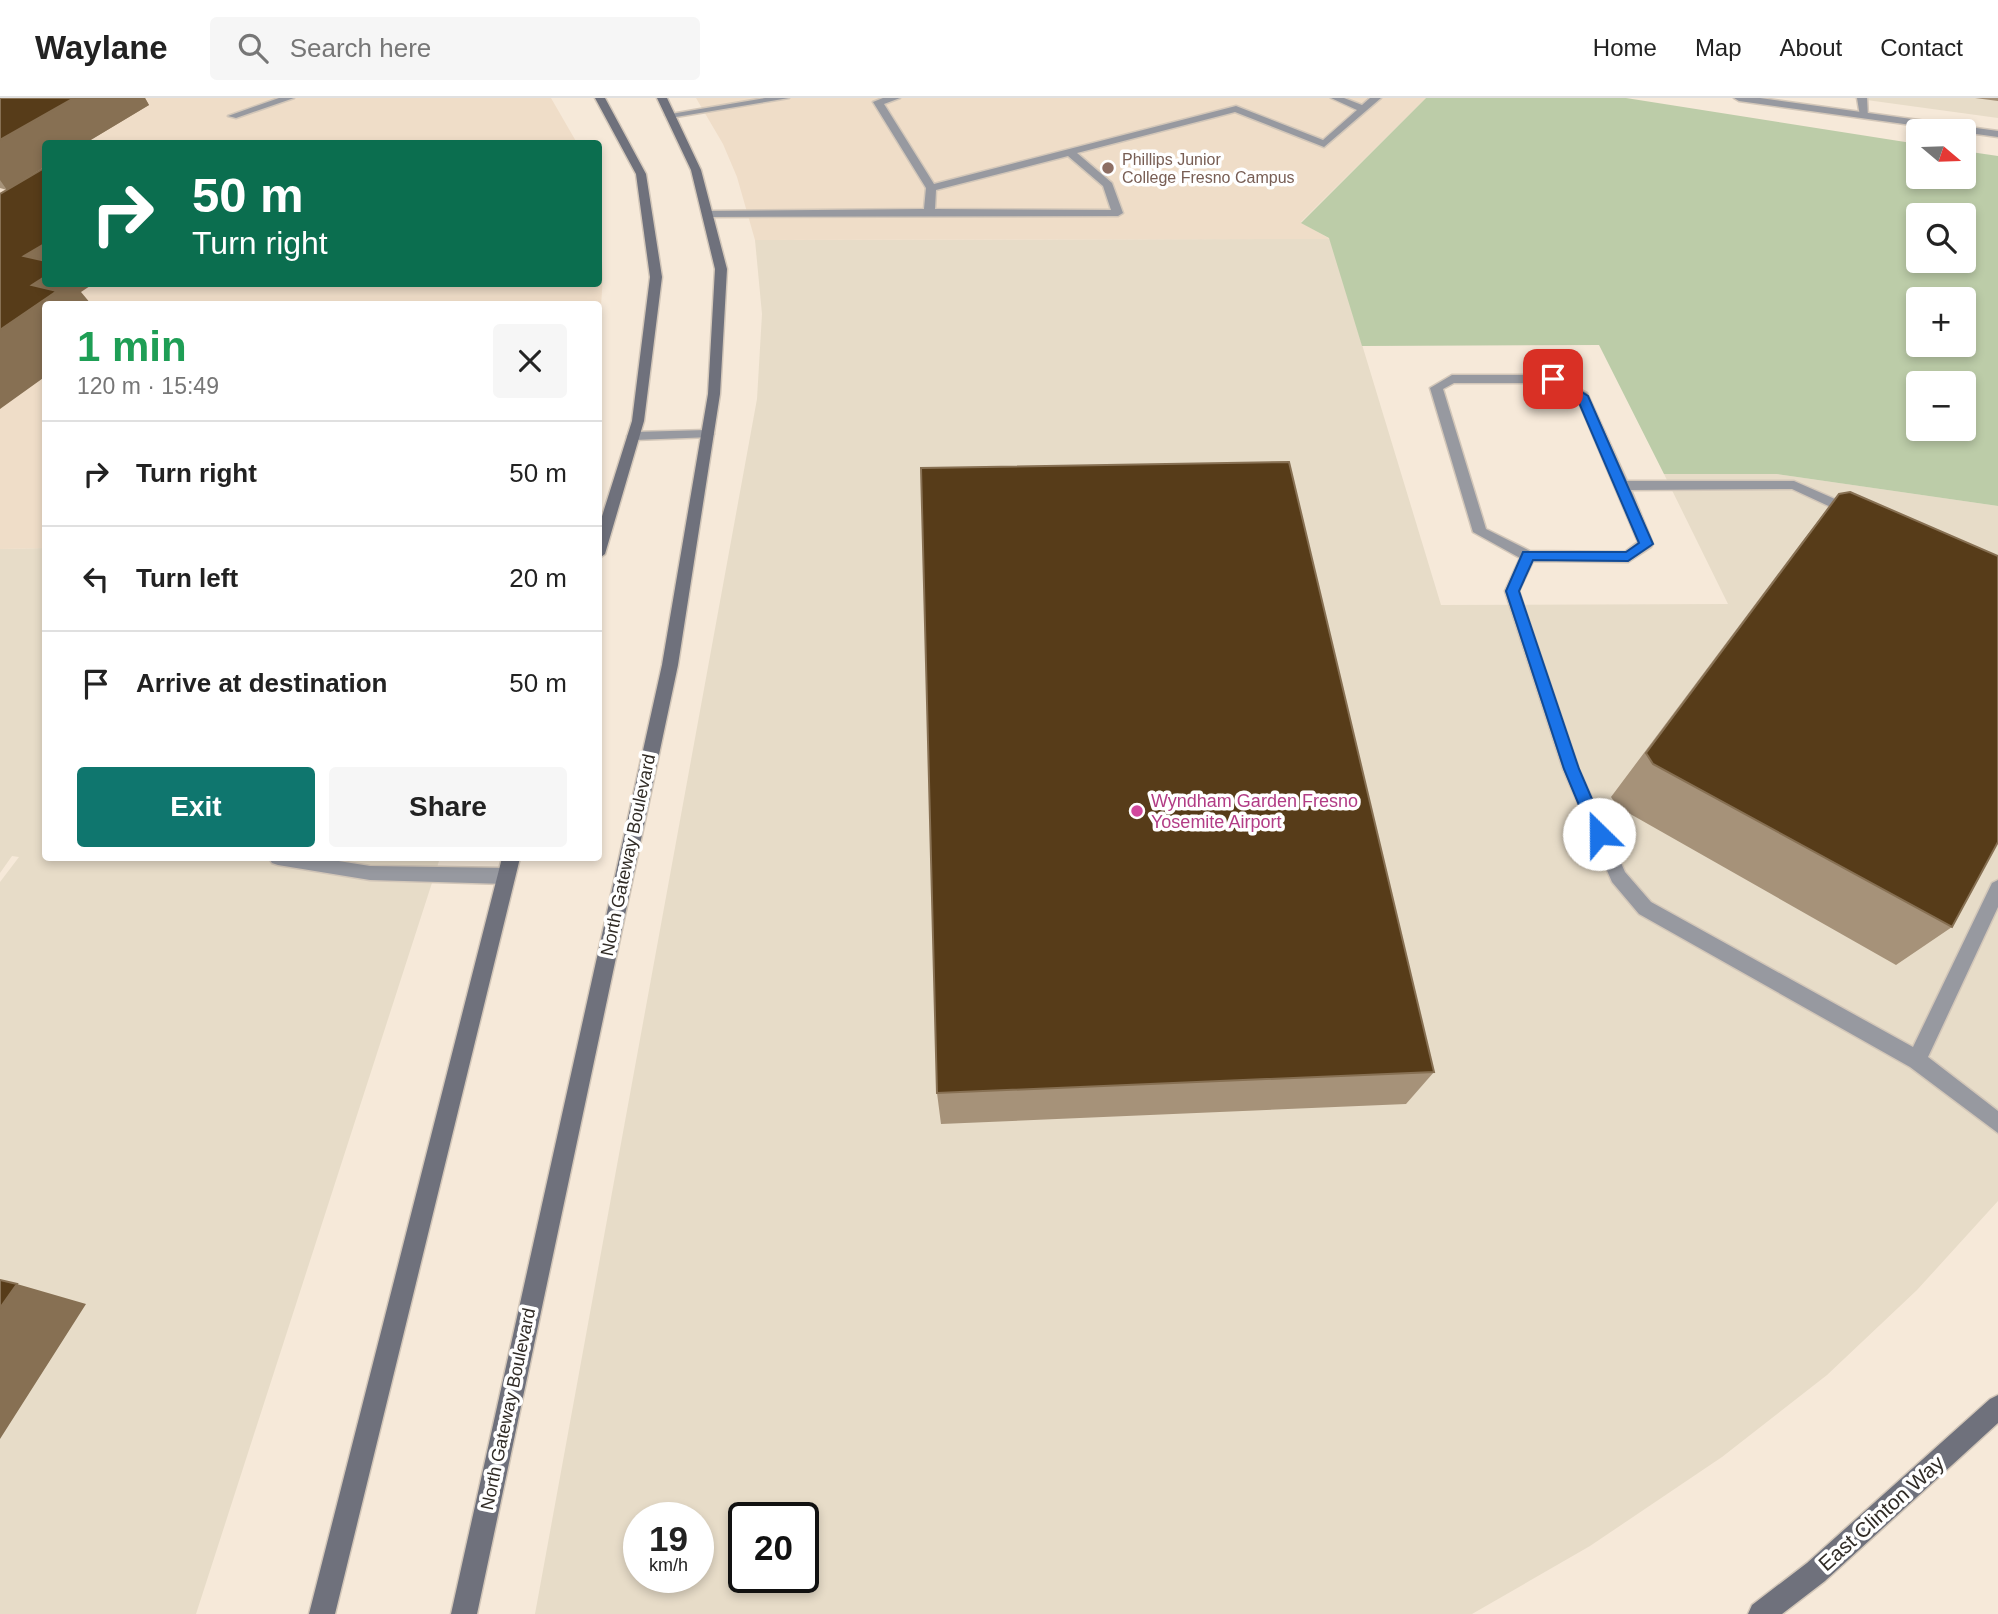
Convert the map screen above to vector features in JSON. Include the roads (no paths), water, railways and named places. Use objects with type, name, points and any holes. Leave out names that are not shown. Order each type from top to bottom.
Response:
[{"type":"main road","points":[[600,98],[641,174],[656,277],[638,421],[602,541]]},
{"type":"main road","name":"North Gateway Boulevard","points":[[464,1614],[670,665],[714,394],[721,269],[696,170],[662,98]]},
{"type":"main road","points":[[322,1614],[508,867]]},
{"type":"main road","name":"East Clinton Way","points":[[1761,1614],[1825,1563],[1998,1407]]},
{"type":"street","points":[[233,116],[289,98]]},
{"type":"street","points":[[670,115],[784,98]]},
{"type":"street","points":[[895,98],[877,102],[931,188],[929,212]]},
{"type":"street","points":[[1336,98],[1363,109]]},
{"type":"street","points":[[931,188],[1236,109],[1324,144],[1376,98]]},
{"type":"street","points":[[1739,98],[1998,134]]},
{"type":"street","points":[[1862,98],[1865,116]]},
{"type":"street","points":[[708,214],[1118,213],[1108,186],[1070,152]]},
{"type":"street","points":[[1452,379],[1553,379],[1582,396],[1622,486],[1646,544],[1628,557],[1528,556],[1480,532],[1436,388],[1452,379]]},
{"type":"street","points":[[634,436],[707,433]]},
{"type":"street","points":[[1622,486],[1794,485],[1866,518]]},
{"type":"street","points":[[1528,556],[1513,591],[1571,769],[1618,877],[1645,908],[1917,1060],[1998,1123]]},
{"type":"street","points":[[296,861],[370,873],[508,867]]},
{"type":"street","points":[[1917,1060],[1998,888]]},
{"type":"place","name":"Phillips Junior College Fresno Campus","points":[[1108,168]]},
{"type":"place","name":"Wyndham Garden Fresno Yosemite Airport","points":[[1137,811]]}]
